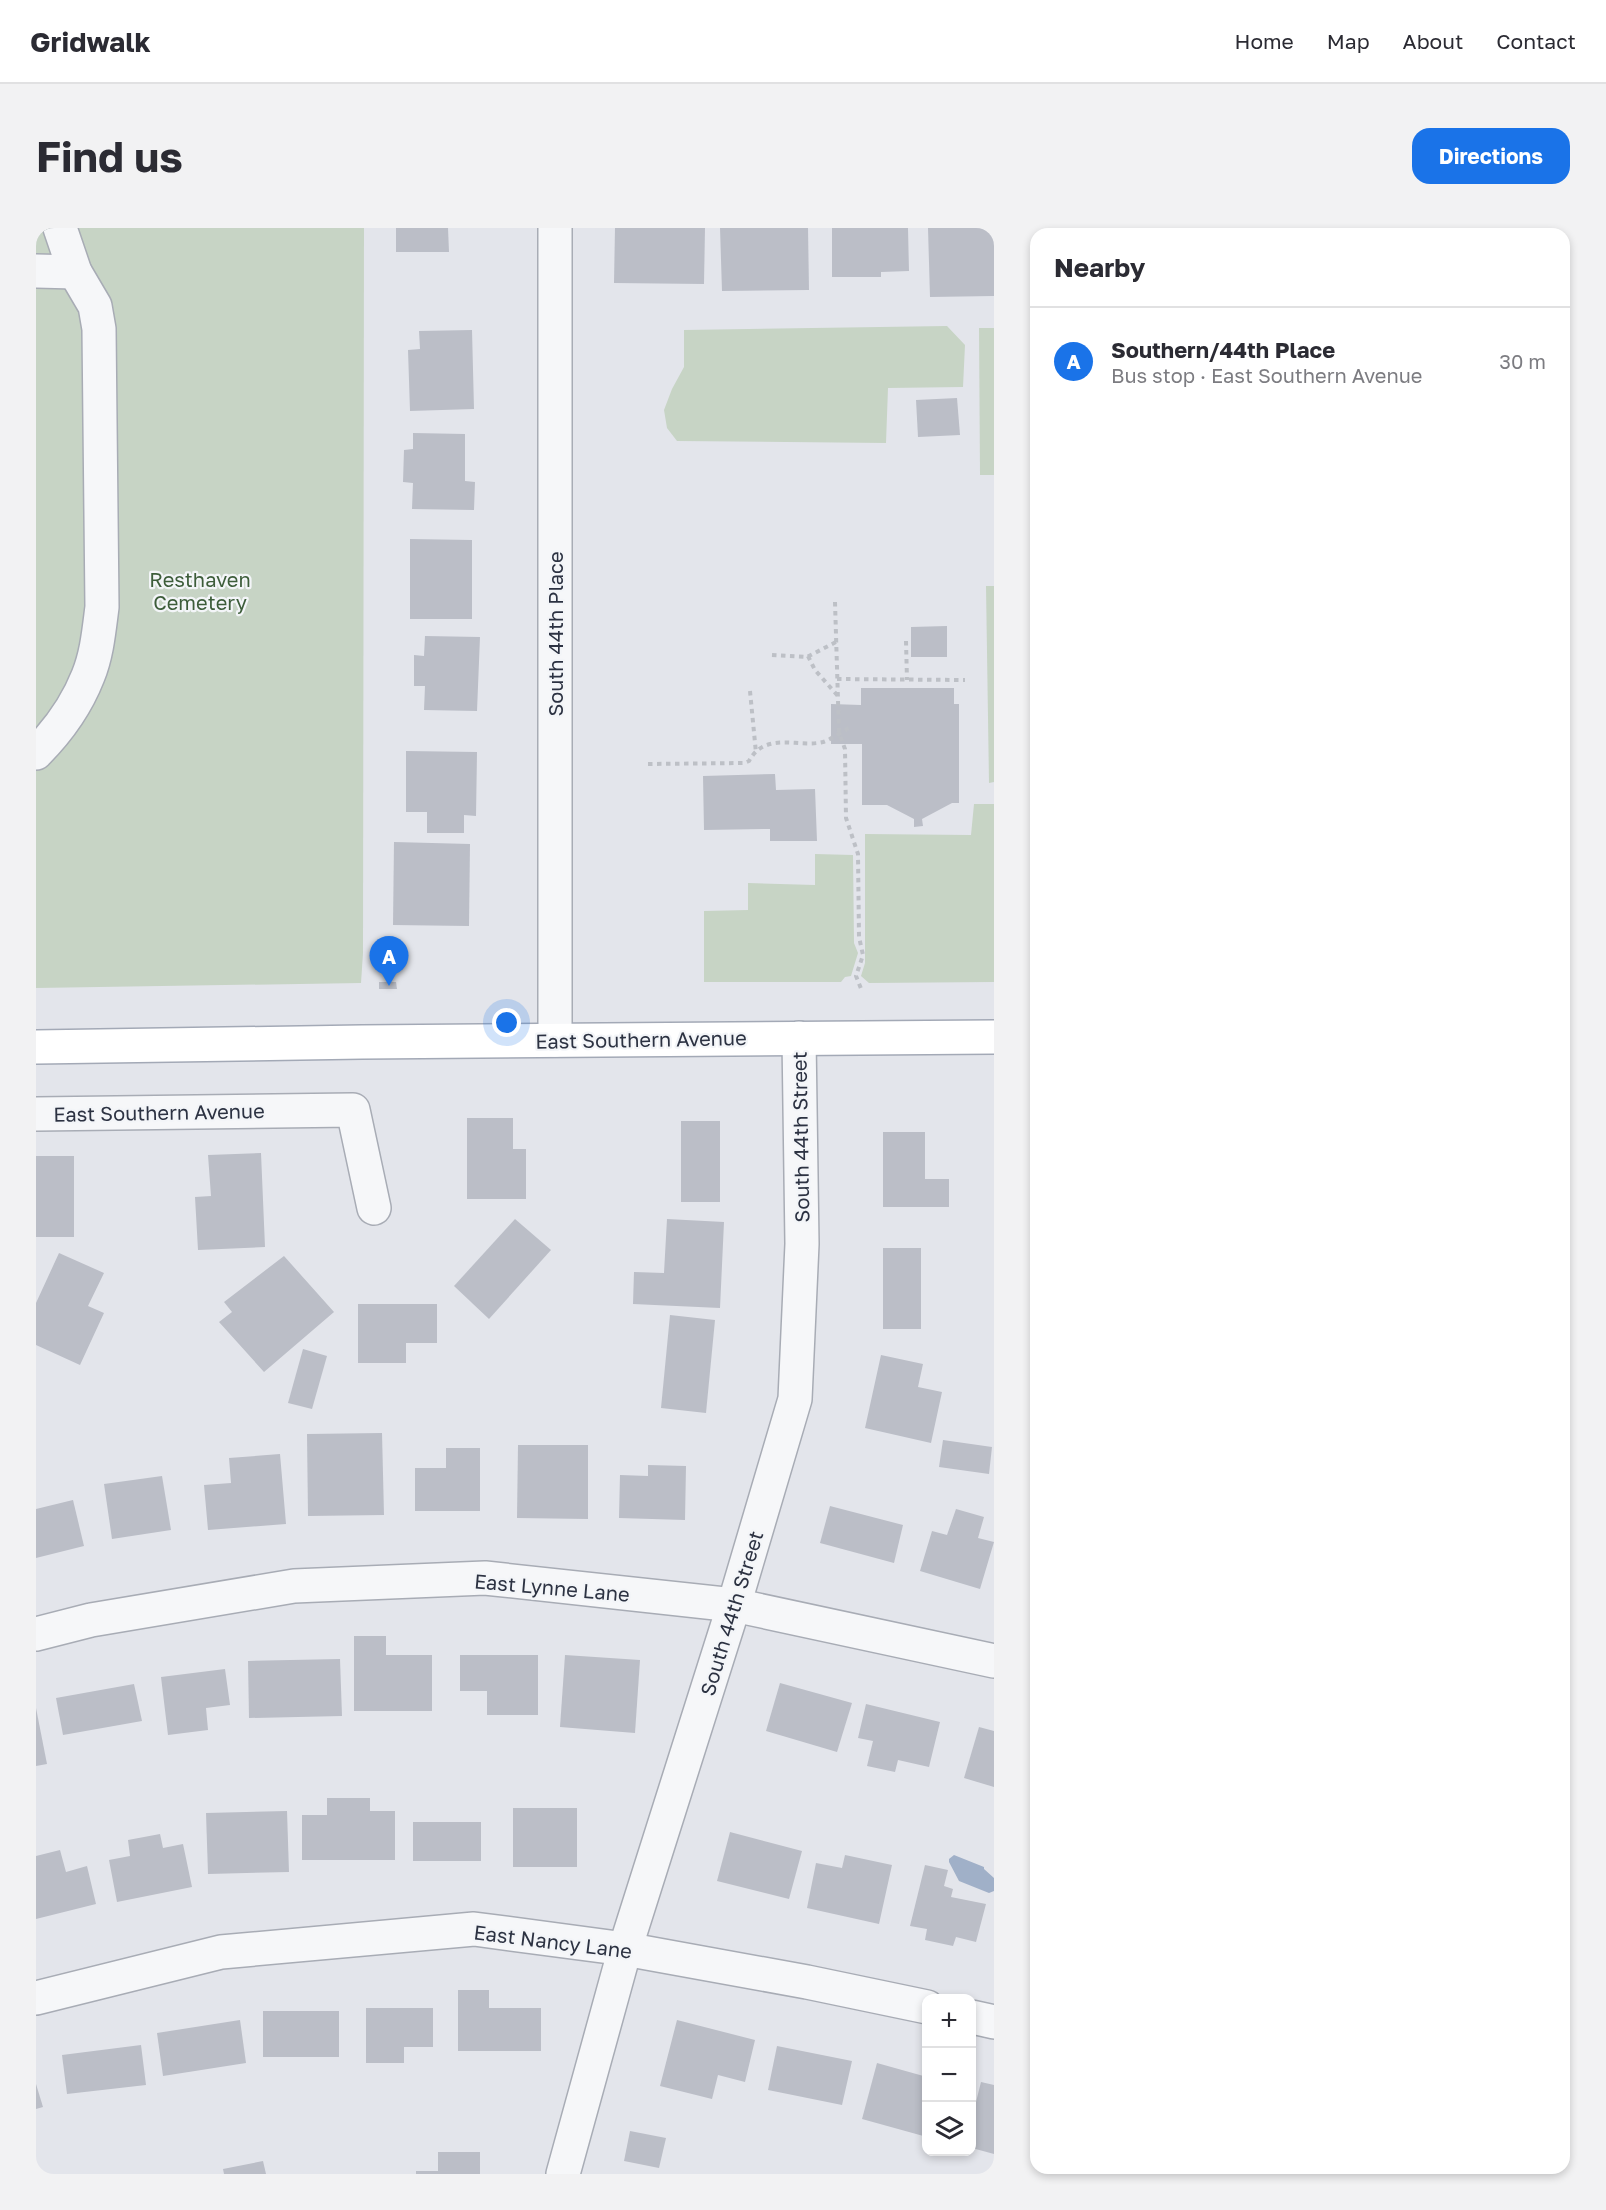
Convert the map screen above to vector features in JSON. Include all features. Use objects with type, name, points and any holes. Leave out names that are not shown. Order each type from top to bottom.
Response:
[{"type":"main road","name":"East Southern Avenue","points":[[36,1047],[994,1037]]},
{"type":"street","points":[[36,753],[64,720],[88,676],[97,642],[102,607],[99,329],[95,306],[75,272],[60,228]]},
{"type":"street","name":"South 44th Place","points":[[555,228],[555,1040]]},
{"type":"street","points":[[36,271],[75,272]]},
{"type":"street","name":"South 44th Street","points":[[563,2174],[626,1949],[734,1605],[795,1399],[802,1244],[798,1038]]},
{"type":"street","name":"East Southern Avenue","points":[[36,1114],[353,1110],[374,1208]]},
{"type":"street","name":"East Lynne Lane","points":[[36,1634],[91,1620],[294,1586],[485,1578],[734,1605],[994,1661]]},
{"type":"street","name":"East Nancy Lane","points":[[36,1998],[221,1952],[474,1929],[626,1949],[922,2006]]},
{"type":"street","points":[[976,2018],[994,2022]]},
{"type":"path","points":[[835,602],[839,733],[845,748],[846,818],[858,854],[859,937],[863,955],[856,976],[862,991]]},
{"type":"path","points":[[906,641],[907,680]]},
{"type":"path","points":[[772,656],[808,656],[836,642]]},
{"type":"path","points":[[808,656],[814,670],[838,696]]},
{"type":"path","points":[[837,679],[965,680]]},
{"type":"path","points":[[750,691],[756,753]]},
{"type":"path","points":[[648,765],[744,763],[766,745],[824,742],[849,728]]},
{"type":"green space","name":"Resthaven Cemetery","points":[[36,228],[364,228],[363,953],[361,983],[36,988]]},
{"type":"green space","points":[[947,326],[965,345],[963,387],[888,388],[886,443],[677,441],[667,428],[664,410],[684,367],[684,330]]},
{"type":"green space","points":[[979,328],[994,328],[994,475],[980,475]]},
{"type":"green space","points":[[986,586],[994,586],[994,782],[989,783]]},
{"type":"green space","points":[[974,804],[994,804],[994,982],[869,983],[861,976],[865,963],[865,834],[971,835]]},
{"type":"green space","points":[[815,854],[853,855],[854,943],[858,953],[851,976],[845,977],[841,982],[704,982],[704,911],[748,910],[748,883],[815,885]]},
{"type":"water","points":[[954,1855],[984,1867],[994,1878],[994,1891],[989,1893],[959,1881],[949,1862]]},
{"type":"building","points":[[396,228],[448,228],[449,252],[396,252]]},
{"type":"building","points":[[615,228],[705,228],[704,284],[614,283]]},
{"type":"building","points":[[720,228],[808,228],[809,290],[722,291]]},
{"type":"building","points":[[832,228],[908,228],[909,271],[881,272],[881,277],[832,277]]},
{"type":"building","points":[[928,228],[994,228],[994,296],[930,297]]},
{"type":"building","points":[[472,330],[474,409],[410,411],[408,350],[420,349],[419,331]]},
{"type":"building","points":[[957,398],[960,435],[918,437],[916,400]]},
{"type":"building","points":[[413,433],[465,434],[465,481],[475,482],[474,510],[412,509],[413,483],[403,482],[404,450],[413,449]]},
{"type":"building","points":[[410,539],[472,540],[472,619],[410,619]]},
{"type":"building","points":[[947,626],[947,657],[911,657],[911,627]]},
{"type":"building","points":[[425,636],[480,637],[477,711],[424,710],[425,686],[414,686],[414,655],[424,656]]},
{"type":"building","points":[[861,688],[954,688],[954,704],[959,704],[959,803],[952,803],[922,819],[923,826],[914,827],[914,819],[887,805],[862,805],[862,744],[831,744],[831,704],[861,705]]},
{"type":"building","points":[[406,751],[477,752],[476,816],[464,815],[464,833],[427,833],[427,812],[406,812]]},
{"type":"building","points":[[775,774],[776,790],[815,789],[817,841],[770,841],[770,829],[704,830],[703,776]]},
{"type":"building","points":[[394,842],[470,844],[469,926],[393,925]]},
{"type":"building","points":[[379,982],[396,982],[397,989],[379,989]]},
{"type":"building","points":[[467,1118],[513,1118],[513,1149],[526,1149],[526,1199],[467,1199]]},
{"type":"building","points":[[681,1121],[720,1121],[720,1202],[681,1202]]},
{"type":"building","points":[[883,1132],[925,1132],[925,1179],[949,1179],[949,1207],[883,1207]]},
{"type":"building","points":[[261,1153],[265,1247],[198,1250],[195,1197],[211,1196],[208,1155]]},
{"type":"building","points":[[36,1156],[74,1156],[74,1237],[36,1237]]},
{"type":"building","points":[[515,1219],[551,1250],[489,1319],[454,1286]]},
{"type":"building","points":[[667,1219],[724,1222],[720,1308],[633,1304],[634,1272],[664,1273]]},
{"type":"building","points":[[883,1248],[921,1248],[921,1329],[883,1329]]},
{"type":"building","points":[[59,1253],[104,1273],[88,1306],[104,1313],[80,1365],[36,1345],[36,1303]]},
{"type":"building","points":[[284,1256],[334,1312],[264,1372],[219,1322],[232,1312],[224,1302]]},
{"type":"building","points":[[358,1304],[437,1304],[437,1343],[406,1343],[406,1363],[358,1363]]},
{"type":"building","points":[[670,1315],[715,1320],[706,1413],[661,1408]]},
{"type":"building","points":[[303,1349],[327,1356],[312,1409],[288,1403]]},
{"type":"building","points":[[881,1355],[923,1364],[918,1387],[942,1392],[931,1443],[865,1428]]},
{"type":"building","points":[[382,1433],[384,1515],[308,1516],[307,1434]]},
{"type":"building","points":[[943,1440],[992,1447],[989,1474],[939,1467]]},
{"type":"building","points":[[518,1445],[588,1445],[588,1519],[517,1518]]},
{"type":"building","points":[[446,1448],[480,1448],[480,1511],[415,1511],[415,1468],[446,1468]]},
{"type":"building","points":[[280,1454],[286,1524],[208,1530],[204,1485],[231,1483],[229,1458]]},
{"type":"building","points":[[648,1465],[686,1466],[685,1520],[619,1518],[620,1475],[648,1476]]},
{"type":"building","points":[[162,1476],[171,1530],[112,1539],[104,1484]]},
{"type":"building","points":[[73,1500],[84,1546],[36,1558],[36,1509]]},
{"type":"building","points":[[830,1506],[903,1525],[894,1563],[820,1543]]},
{"type":"building","points":[[956,1509],[984,1517],[978,1538],[994,1542],[980,1589],[920,1571],[932,1531],[947,1535]]},
{"type":"building","points":[[354,1636],[386,1636],[386,1655],[432,1655],[432,1711],[354,1711]]},
{"type":"building","points":[[460,1655],[538,1655],[538,1715],[487,1715],[487,1691],[460,1691]]},
{"type":"building","points":[[565,1655],[640,1660],[635,1733],[560,1727]]},
{"type":"building","points":[[340,1659],[342,1716],[249,1718],[248,1661]]},
{"type":"building","points":[[225,1669],[230,1705],[206,1708],[208,1730],[168,1735],[161,1677]]},
{"type":"building","points":[[780,1683],[852,1703],[837,1752],[766,1731]]},
{"type":"building","points":[[134,1684],[142,1721],[63,1735],[56,1698]]},
{"type":"building","points":[[866,1704],[940,1722],[929,1767],[898,1760],[895,1772],[867,1766],[873,1741],[858,1738]]},
{"type":"building","points":[[36,1708],[47,1764],[36,1766]]},
{"type":"building","points":[[979,1727],[994,1731],[994,1787],[964,1778]]},
{"type":"building","points":[[327,1798],[370,1798],[370,1811],[395,1811],[395,1860],[302,1860],[302,1815],[327,1815]]},
{"type":"building","points":[[513,1808],[577,1808],[577,1867],[513,1867]]},
{"type":"building","points":[[287,1811],[289,1872],[208,1874],[206,1813]]},
{"type":"building","points":[[413,1822],[481,1822],[481,1861],[413,1861]]},
{"type":"building","points":[[730,1832],[802,1851],[789,1899],[717,1881]]},
{"type":"building","points":[[160,1834],[163,1848],[183,1844],[192,1887],[117,1902],[109,1860],[130,1856],[128,1840]]},
{"type":"building","points":[[60,1850],[66,1872],[87,1866],[96,1904],[36,1919],[36,1856]]},
{"type":"building","points":[[845,1855],[892,1865],[879,1924],[807,1908],[816,1863],[842,1868]]},
{"type":"building","points":[[925,1865],[948,1870],[944,1886],[953,1889],[951,1897],[986,1904],[976,1942],[956,1937],[953,1946],[925,1940],[927,1929],[910,1926]]},
{"type":"building","points":[[458,1990],[489,1990],[489,2008],[541,2008],[541,2051],[458,2051]]},
{"type":"building","points":[[366,2008],[433,2008],[433,2047],[404,2047],[404,2063],[366,2063]]},
{"type":"building","points":[[263,2011],[339,2011],[339,2057],[263,2057]]},
{"type":"building","points":[[240,2020],[246,2063],[163,2076],[157,2033]]},
{"type":"building","points":[[677,2020],[755,2040],[745,2082],[718,2075],[712,2099],[660,2086]]},
{"type":"building","points":[[141,2045],[146,2085],[67,2094],[62,2055]]},
{"type":"building","points":[[777,2046],[852,2061],[842,2105],[768,2090]]},
{"type":"building","points":[[877,2063],[922,2076],[922,2136],[862,2119]]},
{"type":"building","points":[[981,2082],[994,2085],[994,2154],[976,2149],[976,2102]]},
{"type":"building","points":[[36,2084],[43,2107],[36,2109]]},
{"type":"building","points":[[630,2131],[666,2138],[659,2168],[624,2161]]},
{"type":"building","points":[[438,2152],[480,2152],[480,2174],[416,2174],[416,2171],[438,2171]]},
{"type":"building","points":[[263,2161],[266,2174],[224,2174],[223,2169]]},
{"type":"place","name":"Southern/44th Place","points":[[389,986]]}]
